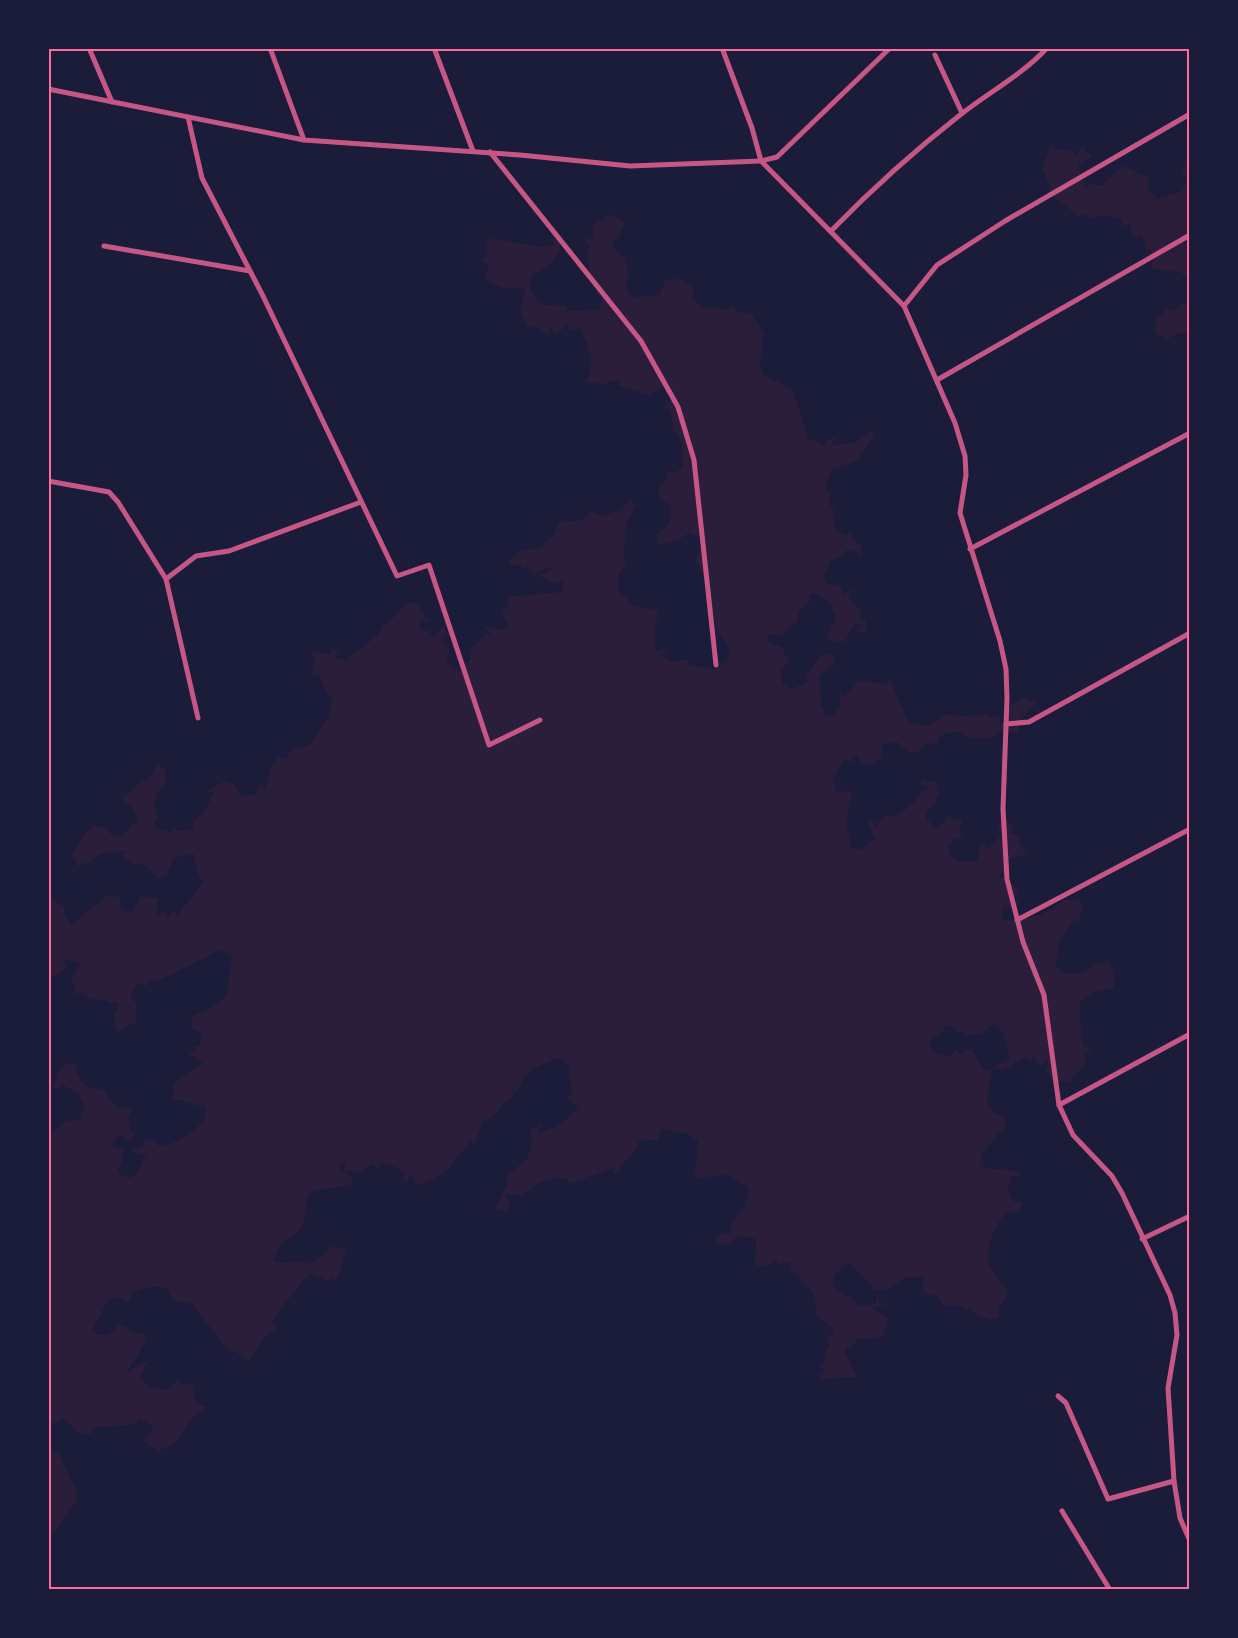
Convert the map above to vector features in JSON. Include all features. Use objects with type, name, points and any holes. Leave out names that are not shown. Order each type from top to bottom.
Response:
[{"type":"street","points":[[89,48],[112,102]]},
{"type":"street","points":[[270,48],[304,140]]},
{"type":"street","points":[[434,48],[473,151]]},
{"type":"street","points":[[722,48],[752,128],[761,161],[789,192],[831,231],[904,306],[937,380],[965,456],[966,475],[960,513],[1000,641],[1006,669],[1003,809],[1007,879],[1017,920],[1044,995],[1059,1105],[1072,1135],[1112,1176],[1170,1295],[1175,1313],[1177,1335],[1168,1388],[1174,1481],[1180,1518],[1190,1541]]},
{"type":"street","points":[[48,88],[304,140],[490,152],[630,166],[761,161],[777,158],[890,48]]},
{"type":"street","points":[[831,231],[876,185],[962,113],[1032,64],[1047,48]]},
{"type":"street","points":[[935,55],[962,113]]},
{"type":"street","points":[[904,306],[937,265],[1005,221],[1190,114]]},
{"type":"street","points":[[188,117],[202,178],[250,271],[397,576],[429,565],[489,745],[540,720]]},
{"type":"street","points":[[490,152],[641,341],[678,408],[694,460],[716,665]]},
{"type":"street","points":[[937,380],[1190,235]]},
{"type":"street","points":[[104,246],[250,271]]},
{"type":"street","points":[[970,549],[1190,433]]},
{"type":"street","points":[[48,481],[109,492],[166,579],[198,718]]},
{"type":"street","points":[[166,579],[196,556],[229,551],[361,502]]},
{"type":"street","points":[[1006,724],[1029,722],[1190,633]]},
{"type":"street","points":[[1017,920],[1190,829]]},
{"type":"street","points":[[1059,1105],[1190,1034]]},
{"type":"street","points":[[1142,1239],[1190,1216]]},
{"type":"street","points":[[1059,1396],[1066,1403],[1108,1499],[1174,1481]]},
{"type":"street","points":[[1062,1510],[1110,1590]]},
{"type":"shaded area","points":[[1051,145],[1056,149],[1075,150],[1074,156],[1083,148],[1092,157],[1078,164],[1085,187],[1090,184],[1103,185],[1122,166],[1149,177],[1148,189],[1157,199],[1182,191],[1187,180],[1182,174],[1190,150],[1190,278],[1176,270],[1156,270],[1150,266],[1153,260],[1144,258],[1154,250],[1146,249],[1142,235],[1133,236],[1130,224],[1123,226],[1120,219],[1104,216],[1088,219],[1086,214],[1078,216],[1056,198],[1048,195],[1051,188],[1042,169]]},
{"type":"shaded area","points":[[610,214],[625,222],[619,237],[612,244],[619,254],[625,256],[629,275],[626,288],[634,298],[660,294],[665,280],[679,279],[686,281],[692,287],[695,291],[691,296],[703,308],[730,309],[734,305],[734,310],[752,315],[765,335],[759,364],[765,376],[793,389],[808,438],[823,445],[827,440],[837,437],[831,445],[852,443],[871,431],[875,434],[860,457],[833,468],[827,480],[826,491],[832,494],[829,500],[830,506],[837,509],[832,511],[836,529],[846,535],[850,533],[862,548],[860,556],[854,550],[846,550],[844,555],[831,561],[824,576],[827,584],[841,585],[844,595],[853,587],[849,597],[861,612],[858,619],[866,619],[867,633],[855,631],[862,624],[855,624],[845,641],[836,642],[827,639],[836,616],[826,600],[818,595],[809,594],[810,602],[798,613],[799,620],[780,636],[771,634],[766,641],[786,649],[782,652],[790,659],[780,670],[783,684],[791,689],[808,682],[806,676],[820,655],[832,653],[836,664],[820,675],[821,705],[826,717],[834,714],[840,708],[839,691],[843,698],[859,681],[885,684],[890,679],[908,722],[929,726],[948,714],[972,717],[988,713],[990,717],[996,716],[1000,719],[1000,723],[1009,725],[1005,716],[1011,705],[1023,697],[1036,703],[1025,716],[1022,713],[1018,733],[1002,730],[995,737],[968,739],[963,732],[952,732],[940,736],[938,743],[926,744],[919,752],[909,753],[897,742],[883,745],[881,757],[873,764],[866,763],[863,766],[856,755],[852,758],[853,764],[845,758],[833,781],[837,793],[849,790],[852,793],[846,824],[852,848],[861,851],[875,840],[867,822],[875,821],[875,828],[884,816],[890,816],[906,809],[922,791],[926,791],[928,786],[919,783],[924,779],[927,782],[937,780],[939,794],[936,797],[937,802],[926,812],[926,821],[930,821],[931,827],[938,828],[948,816],[956,820],[964,818],[959,831],[964,839],[956,838],[948,845],[951,856],[960,861],[977,861],[981,844],[988,849],[1003,833],[1007,836],[1005,827],[997,833],[1000,823],[1007,821],[1013,826],[1010,833],[1020,837],[1021,840],[1017,841],[1027,855],[1010,859],[1005,864],[1012,868],[998,875],[1001,879],[1008,876],[1018,895],[1013,899],[1020,903],[1010,907],[1003,905],[1002,919],[1005,921],[1030,917],[1044,913],[1064,900],[1078,900],[1084,906],[1078,921],[1073,921],[1060,941],[1055,966],[1063,972],[1076,974],[1109,961],[1115,973],[1114,988],[1096,992],[1080,1002],[1083,1045],[1092,1050],[1085,1053],[1086,1061],[1070,1082],[1054,1082],[1046,1071],[1048,1061],[1040,1066],[1034,1056],[1030,1061],[1025,1057],[1002,1071],[993,1067],[1010,1058],[1003,1034],[995,1025],[990,1026],[984,1033],[967,1036],[946,1025],[941,1035],[935,1036],[929,1043],[937,1053],[951,1056],[956,1049],[960,1055],[964,1050],[973,1050],[984,1071],[991,1070],[987,1104],[994,1113],[1006,1117],[1005,1129],[999,1133],[981,1156],[985,1168],[1020,1171],[1022,1176],[1012,1176],[1008,1190],[1014,1202],[1021,1202],[1021,1211],[1004,1215],[993,1233],[989,1247],[990,1267],[1008,1290],[1005,1300],[998,1306],[999,1317],[990,1320],[965,1308],[943,1305],[937,1295],[923,1293],[922,1277],[905,1277],[888,1290],[874,1289],[850,1264],[841,1268],[833,1278],[834,1287],[856,1301],[856,1306],[875,1304],[879,1293],[879,1302],[887,1304],[872,1308],[888,1319],[884,1335],[878,1338],[857,1339],[851,1350],[846,1347],[845,1353],[857,1377],[828,1378],[821,1382],[818,1374],[824,1371],[817,1366],[824,1364],[826,1350],[829,1348],[827,1335],[834,1335],[831,1327],[816,1315],[816,1304],[812,1291],[795,1274],[790,1266],[792,1262],[781,1263],[779,1267],[777,1261],[763,1267],[755,1265],[756,1239],[740,1236],[728,1245],[717,1242],[716,1235],[731,1233],[730,1224],[745,1207],[749,1188],[727,1174],[694,1179],[698,1142],[687,1134],[663,1129],[657,1140],[639,1141],[635,1151],[613,1176],[613,1168],[569,1184],[567,1179],[548,1179],[532,1187],[523,1196],[506,1194],[510,1205],[507,1211],[495,1209],[507,1184],[506,1178],[527,1158],[533,1141],[529,1131],[543,1123],[538,1133],[555,1126],[569,1117],[578,1107],[567,1098],[572,1093],[568,1064],[557,1058],[530,1071],[513,1093],[514,1098],[509,1098],[494,1115],[483,1122],[475,1144],[469,1140],[469,1145],[447,1170],[436,1177],[417,1186],[411,1175],[407,1182],[401,1179],[406,1174],[391,1165],[381,1164],[377,1169],[373,1164],[359,1172],[342,1170],[347,1165],[341,1162],[339,1169],[354,1178],[350,1186],[348,1184],[311,1192],[303,1224],[297,1233],[282,1245],[273,1260],[282,1263],[306,1262],[311,1264],[332,1246],[346,1249],[341,1271],[334,1281],[332,1276],[328,1281],[311,1273],[306,1277],[270,1323],[276,1325],[276,1331],[263,1338],[249,1362],[245,1358],[243,1360],[238,1353],[229,1351],[191,1303],[172,1301],[168,1290],[157,1287],[144,1289],[129,1295],[132,1298],[130,1303],[120,1297],[108,1300],[92,1331],[97,1335],[108,1335],[119,1325],[125,1325],[131,1331],[146,1335],[128,1374],[133,1368],[149,1361],[140,1376],[149,1387],[166,1390],[178,1381],[181,1384],[195,1384],[193,1391],[196,1402],[208,1407],[191,1419],[175,1443],[157,1452],[142,1439],[150,1434],[153,1427],[140,1419],[132,1425],[109,1428],[99,1426],[90,1434],[80,1434],[64,1419],[53,1424],[48,1416],[48,1202],[51,1199],[48,1197],[48,1135],[65,1123],[82,1118],[84,1104],[78,1094],[61,1084],[60,1090],[53,1087],[57,1078],[56,1073],[65,1064],[75,1062],[80,1079],[86,1085],[104,1090],[109,1099],[119,1107],[132,1108],[128,1119],[131,1125],[129,1129],[135,1134],[130,1143],[119,1134],[112,1145],[124,1150],[122,1163],[117,1172],[129,1178],[137,1174],[143,1160],[148,1157],[130,1151],[143,1146],[145,1139],[155,1141],[160,1147],[175,1142],[197,1128],[202,1122],[206,1108],[180,1100],[171,1100],[175,1093],[172,1091],[174,1083],[203,1063],[187,1053],[195,1050],[193,1047],[200,1045],[202,1037],[197,1029],[192,1029],[191,1016],[213,1007],[227,995],[231,957],[221,950],[162,979],[149,981],[145,987],[141,983],[136,985],[130,998],[137,1003],[136,1022],[116,1032],[114,1012],[120,1006],[116,1002],[109,1003],[90,999],[81,993],[76,994],[71,976],[75,975],[80,964],[64,959],[67,969],[52,978],[48,989],[48,899],[64,906],[65,914],[71,925],[107,895],[115,898],[119,893],[120,906],[125,911],[132,911],[141,896],[157,898],[157,915],[165,910],[167,919],[173,911],[177,915],[203,882],[198,874],[194,854],[174,858],[166,876],[157,878],[146,865],[136,864],[121,856],[126,852],[105,853],[96,856],[88,864],[85,862],[77,867],[76,858],[70,859],[81,839],[93,825],[105,828],[113,836],[120,837],[130,829],[130,825],[137,822],[136,815],[122,796],[128,794],[141,779],[148,780],[157,763],[165,769],[166,784],[154,797],[157,800],[154,805],[158,818],[155,821],[156,828],[167,830],[170,834],[175,829],[177,831],[193,829],[193,821],[202,814],[215,792],[205,793],[226,780],[233,784],[242,797],[259,793],[258,787],[262,783],[265,791],[271,765],[274,765],[278,757],[288,758],[286,754],[293,749],[309,745],[328,718],[332,698],[328,697],[318,674],[311,676],[315,665],[312,650],[329,655],[332,650],[340,649],[333,657],[348,661],[349,656],[377,636],[383,624],[392,619],[407,603],[416,603],[425,613],[425,617],[432,620],[421,622],[420,629],[428,631],[434,637],[444,626],[448,635],[440,640],[450,651],[446,663],[462,672],[471,657],[470,650],[487,633],[493,638],[484,626],[502,630],[507,624],[500,612],[510,604],[505,597],[562,592],[563,581],[554,583],[539,576],[552,570],[549,567],[531,576],[533,571],[527,567],[522,569],[521,564],[517,566],[508,563],[519,551],[541,547],[554,534],[559,522],[582,520],[591,511],[603,516],[621,509],[629,500],[636,505],[627,523],[624,547],[625,567],[619,573],[618,589],[633,606],[660,610],[654,628],[655,652],[662,649],[669,650],[661,655],[670,662],[691,659],[687,664],[714,669],[725,661],[730,651],[720,634],[717,634],[714,613],[705,599],[709,596],[706,577],[695,561],[704,539],[689,533],[677,541],[659,545],[656,536],[666,526],[671,514],[670,504],[659,500],[659,487],[667,480],[667,473],[675,473],[682,467],[681,442],[674,431],[670,412],[664,407],[672,399],[672,396],[665,393],[670,381],[649,395],[617,385],[620,379],[604,384],[585,382],[589,375],[591,362],[580,329],[570,330],[567,325],[556,335],[550,328],[548,334],[533,326],[528,329],[520,311],[526,289],[503,288],[485,280],[488,264],[480,261],[487,254],[486,238],[544,247],[547,243],[550,247],[554,244],[553,239],[562,241],[550,265],[533,274],[529,289],[544,305],[567,306],[567,311],[598,310],[604,296],[596,295],[601,287],[589,278],[587,254],[590,244],[584,245],[586,239],[593,239],[593,229],[597,218],[600,221]]},
{"type":"shaded area","points":[[1190,289],[1190,331],[1171,336],[1167,341],[1156,333],[1155,320],[1167,309],[1173,311],[1186,302]]},
{"type":"shaded area","points":[[48,1443],[51,1451],[59,1454],[78,1494],[74,1505],[48,1539]]}]
